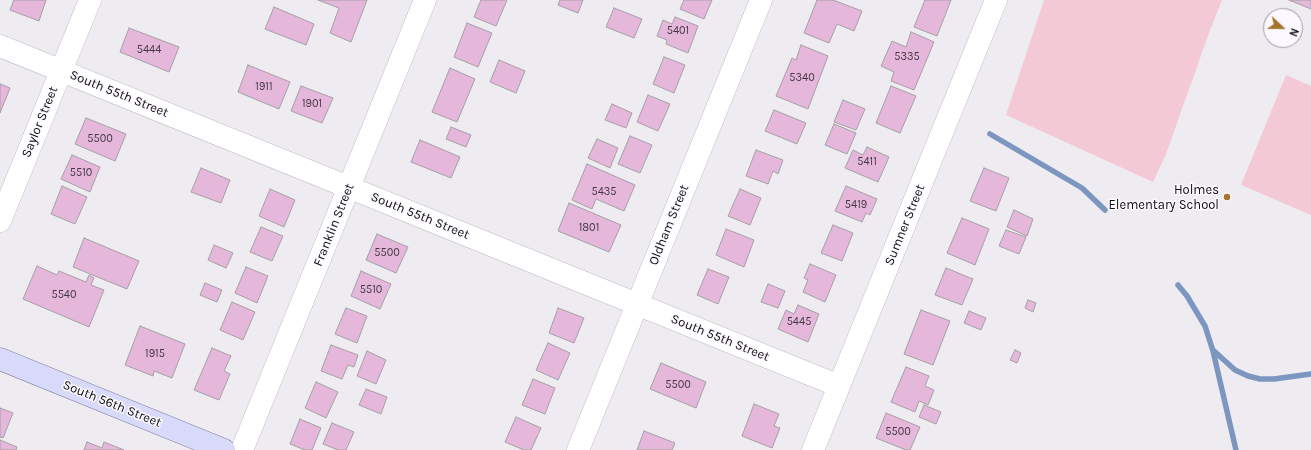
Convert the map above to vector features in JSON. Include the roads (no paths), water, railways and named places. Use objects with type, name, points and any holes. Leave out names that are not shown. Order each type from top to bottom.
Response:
[{"type":"main road","name":"South 56th Street","points":[[0,359],[224,450]]},
{"type":"street","name":"Saylor Street","points":[[0,221],[90,0]]},
{"type":"street","name":"Franklin Street","points":[[242,450],[425,0]]},
{"type":"street","name":"Oldham Street","points":[[578,450],[761,0]]},
{"type":"street","name":"Sumner Street","points":[[813,450],[996,0]]},
{"type":"street","name":"South 55th Street","points":[[0,46],[839,386]]},
{"type":"waterway","points":[[990,134],[1082,188],[1105,210]]},
{"type":"waterway","points":[[1178,285],[1187,296],[1205,326],[1213,351],[1236,450]]},
{"type":"waterway","points":[[1214,351],[1235,370],[1248,376],[1260,379],[1274,379],[1311,374]]},
{"type":"place","name":"Holmes Elementary School","points":[[1227,197]]}]
